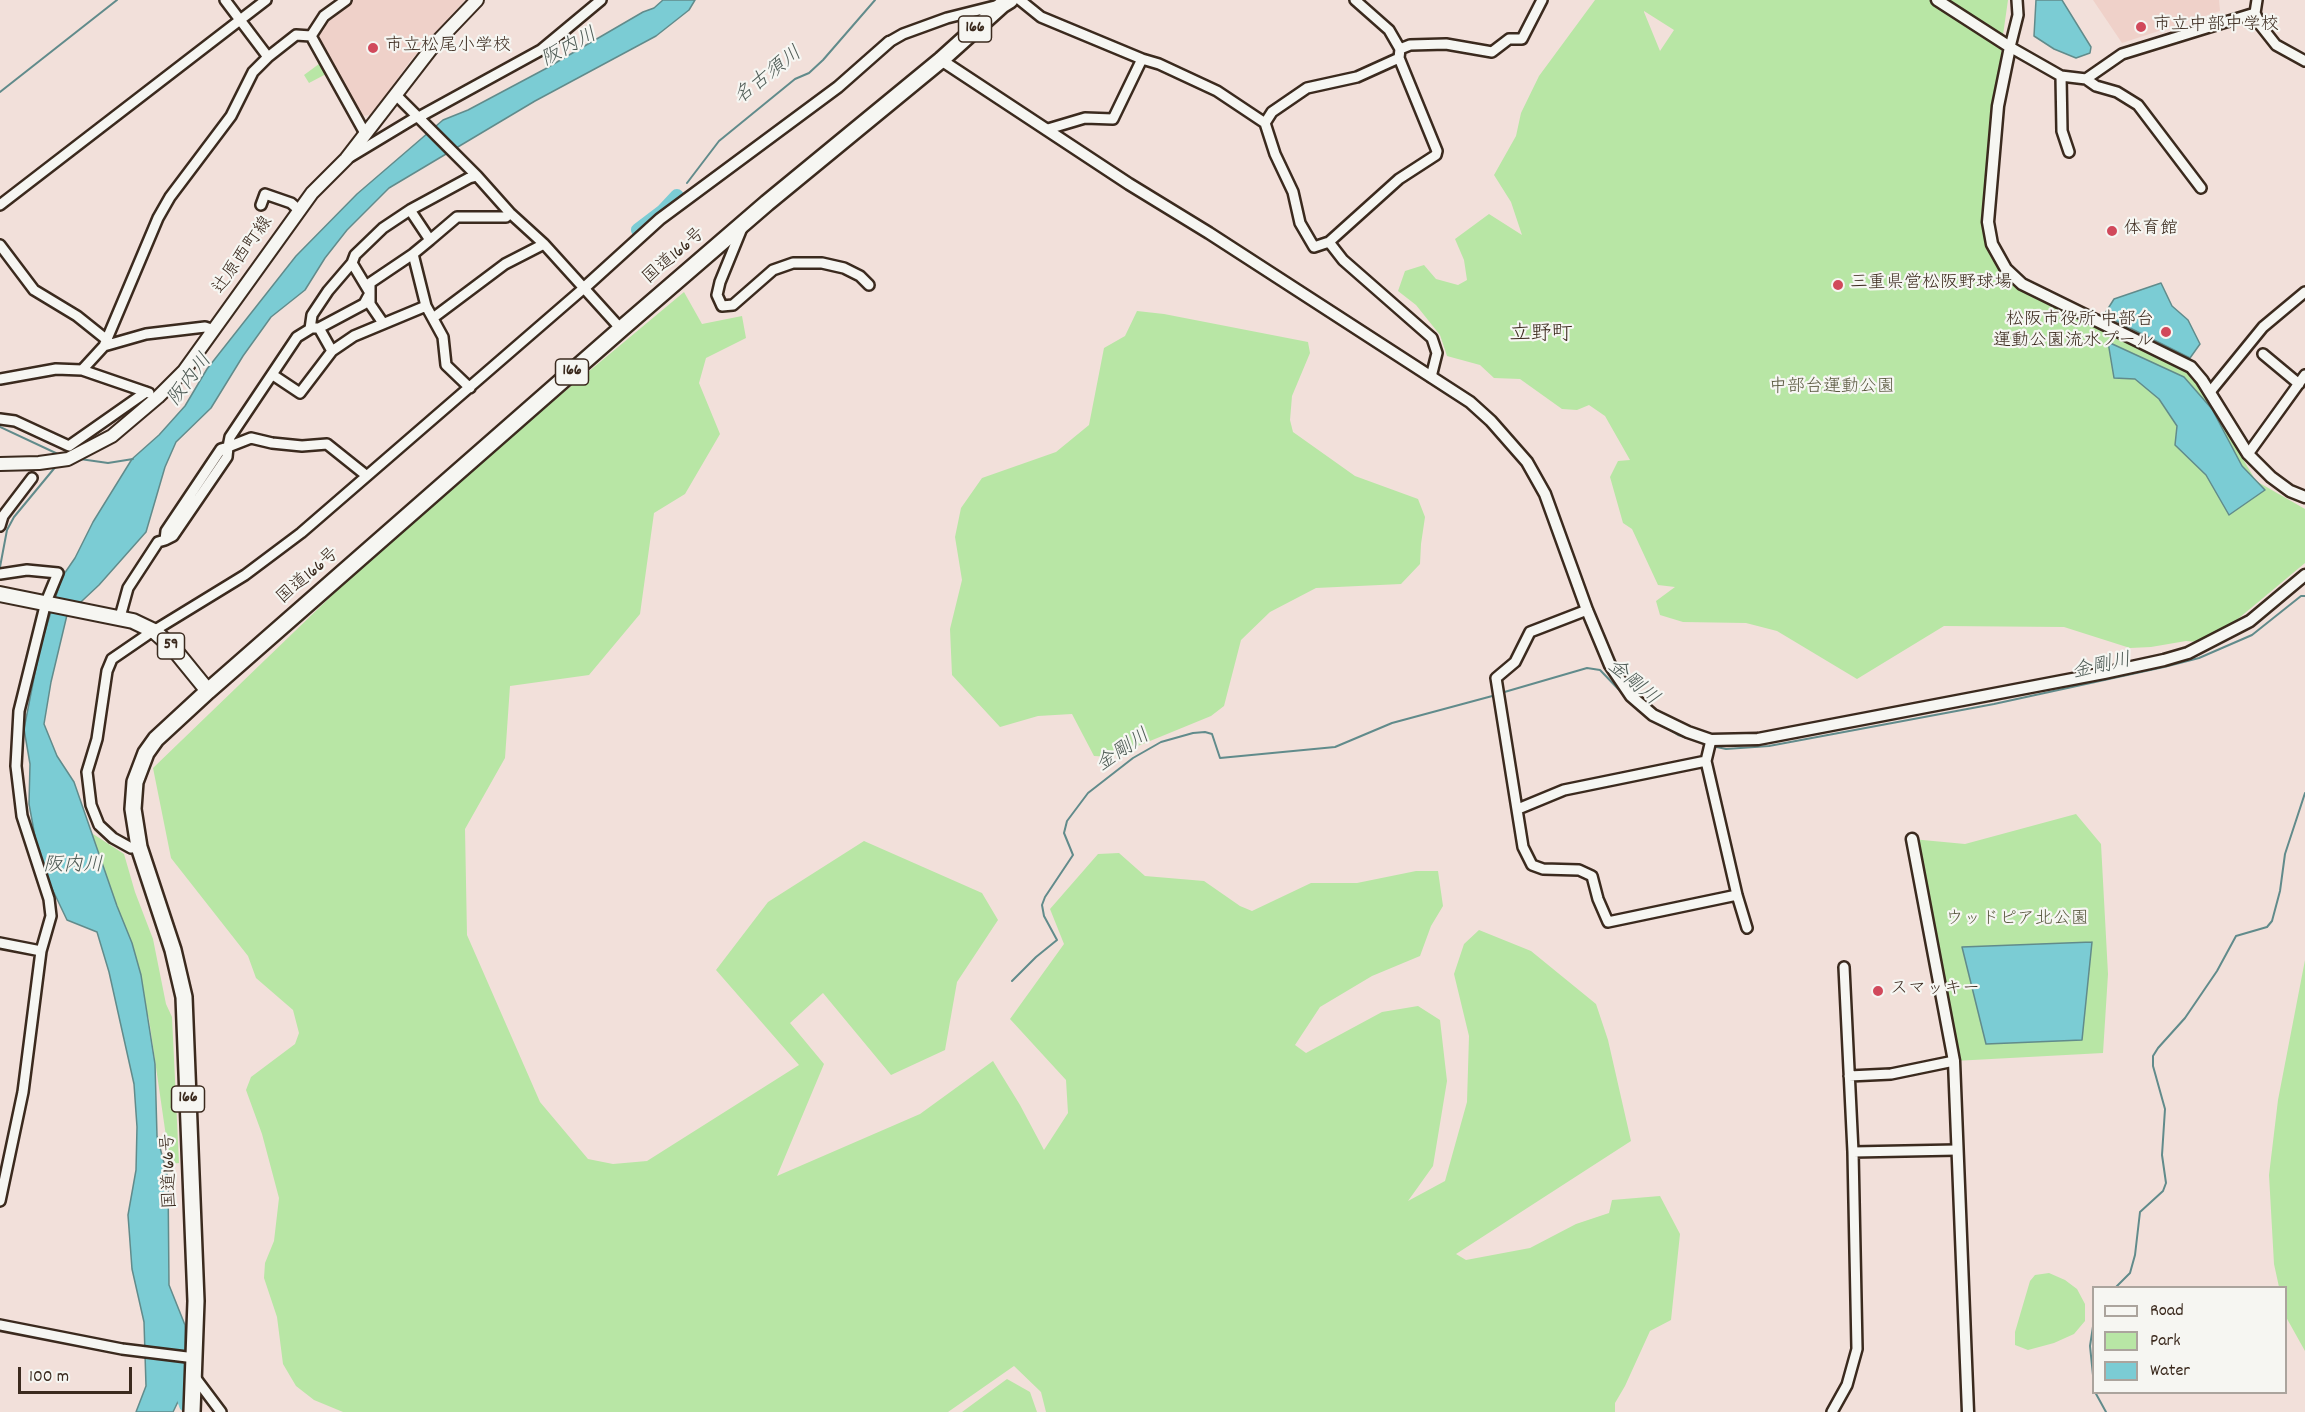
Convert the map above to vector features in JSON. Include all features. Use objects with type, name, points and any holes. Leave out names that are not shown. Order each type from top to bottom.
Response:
[{"type":"highway","name":"国道166号","points":[[192,1412],[196,1301],[184,997],[173,950],[139,847],[133,809],[135,782],[146,753],[156,739],[208,691],[621,329],[744,223],[941,60],[1006,2]]},
{"type":"main road","name":"辻原西町線","points":[[0,464],[39,464],[68,459],[112,436],[158,397],[184,371],[298,210],[366,135],[434,45],[477,0]]},
{"type":"main road","name":"59","points":[[2,594],[120,618],[154,631],[173,648],[208,691]]},
{"type":"street","points":[[225,0],[268,57]]},
{"type":"street","points":[[0,205],[266,0]]},
{"type":"street","points":[[311,36],[324,16],[346,0]]},
{"type":"street","points":[[346,159],[541,50],[601,0]]},
{"type":"street","points":[[1020,0],[1041,17],[1159,64],[1217,92],[1265,123],[1275,154],[1293,192],[1300,223],[1314,247],[1329,242],[1399,180],[1436,155],[1437,151],[1389,30],[1355,0]]},
{"type":"street","points":[[1265,123],[1272,112],[1307,88],[1357,77],[1410,45],[1446,44],[1492,52],[1509,39],[1522,39],[1542,0]]},
{"type":"street","points":[[1937,0],[2010,47],[2061,76],[2086,78],[2096,86],[2117,92],[2138,105],[2200,188]]},
{"type":"street","points":[[2018,0],[2018,15],[1998,106],[1988,222],[1992,244],[2006,269],[2022,284],[2191,367],[2210,392],[2248,454],[2271,477],[2290,490],[2305,496]]},
{"type":"street","points":[[2257,0],[2255,13],[2261,26],[2276,45],[2305,61]]},
{"type":"street","points":[[139,847],[131,848],[113,838],[99,825],[91,805],[87,772],[97,739],[106,670],[112,659],[245,575],[301,533],[470,388],[660,219],[838,87],[889,42],[903,34],[947,18],[1006,2]]},
{"type":"street","points":[[2086,78],[2122,54],[2255,13]]},
{"type":"street","points":[[82,370],[105,343],[158,218],[170,197],[231,116],[253,72],[296,35],[311,36]]},
{"type":"street","points":[[311,36],[366,135]]},
{"type":"street","points":[[1048,129],[1085,118],[1113,119],[1142,59]]},
{"type":"street","points":[[941,60],[1128,184],[1209,233],[1470,402],[1527,462],[1545,494],[1587,610],[1610,665],[1631,696],[1653,716],[1688,732],[1711,740],[1758,740],[2104,673],[2188,653],[2250,621],[2305,575]]},
{"type":"street","points":[[2061,76],[2062,131],[2069,152]]},
{"type":"street","points":[[396,95],[543,244],[621,329]]},
{"type":"street","points":[[332,351],[314,328],[312,315],[328,291],[352,263],[354,255],[383,228],[410,210],[468,178],[477,176]]},
{"type":"street","points":[[261,205],[265,194],[291,204],[298,210]]},
{"type":"street","points":[[410,210],[430,240]]},
{"type":"street","points":[[383,323],[370,304],[370,283],[413,254],[457,217],[506,217],[510,213]]},
{"type":"street","points":[[744,223],[720,282],[717,295],[722,306],[733,305],[773,270],[793,263],[822,263],[844,267],[860,276],[869,285]]},
{"type":"street","points":[[1329,242],[1343,260],[1432,338],[1437,353],[1431,377]]},
{"type":"street","points":[[433,318],[506,264],[543,244]]},
{"type":"street","points":[[0,245],[34,290],[77,316],[105,343]]},
{"type":"street","points":[[413,254],[426,306],[443,337],[446,365],[470,388]]},
{"type":"street","points":[[352,263],[370,293]]},
{"type":"street","points":[[2210,392],[2264,327],[2305,292]]},
{"type":"street","points":[[228,447],[230,437],[297,337],[364,304],[370,293]]},
{"type":"street","points":[[273,375],[300,393],[332,351],[354,336],[426,306]]},
{"type":"street","points":[[105,343],[146,334],[205,327],[214,330]]},
{"type":"street","points":[[2263,354],[2299,384]]},
{"type":"street","points":[[0,379],[56,369],[82,370],[158,397]]},
{"type":"street","points":[[2248,454],[2305,375]]},
{"type":"street","points":[[0,419],[15,421],[69,446],[146,392]]},
{"type":"street","points":[[120,618],[128,588],[158,542],[165,540],[166,531],[221,449],[250,438],[302,446],[327,444],[367,476]]},
{"type":"street","points":[[0,526],[3,516],[32,478]]},
{"type":"street","points":[[0,573],[27,570],[58,573],[46,602],[18,711],[16,766],[21,816],[49,899],[51,916],[41,951],[23,1092],[0,1201]]},
{"type":"street","points":[[1587,610],[1530,632],[1515,662],[1496,678],[1524,847],[1532,865],[1543,868],[1579,870],[1592,876],[1598,899],[1608,922],[1737,895]]},
{"type":"street","points":[[1711,740],[1706,761],[1737,895],[1747,928]]},
{"type":"street","points":[[1518,809],[1564,790],[1706,761]]},
{"type":"street","points":[[1912,839],[1954,1061],[1968,1412]]},
{"type":"street","points":[[0,943],[41,951]]},
{"type":"street","points":[[1832,1412],[1847,1386],[1857,1348],[1853,1152],[1844,967]]},
{"type":"street","points":[[1849,1076],[1891,1074],[1954,1061]]},
{"type":"street","points":[[1853,1152],[1957,1150]]},
{"type":"street","points":[[0,1324],[122,1349],[195,1358]]},
{"type":"street","points":[[194,1376],[221,1412]]},
{"type":"shaded area","name":"市立松尾小学校","points":[[346,0],[465,0],[411,60],[371,115],[361,116],[317,36],[326,14]]},
{"type":"shaded area","name":"市立中部中学校","points":[[2093,0],[2219,0],[2220,11],[2122,43]]},
{"type":"green space","name":"中部台運動公園","points":[[1595,0],[2008,0],[2002,42],[1988,222],[1992,244],[2022,284],[2194,377],[2256,481],[2305,509],[2305,563],[2209,643],[2186,641],[2130,648],[2064,627],[1944,626],[1857,679],[1777,631],[1746,623],[1683,622],[1660,615],[1656,601],[1675,587],[1658,585],[1632,529],[1623,523],[1610,477],[1618,461],[1630,460],[1605,416],[1589,405],[1577,410],[1562,409],[1520,379],[1494,378],[1480,365],[1447,356],[1440,335],[1416,305],[1398,291],[1405,271],[1424,265],[1436,279],[1458,285],[1467,280],[1464,260],[1455,239],[1489,214],[1522,235],[1511,202],[1494,175],[1516,136],[1521,113],[1539,76]],"holes":[[[1644,11],[1674,30],[1660,51]]]},
{"type":"green space","points":[[323,61],[328,73],[309,83],[304,75]]},
{"type":"green space","points":[[684,292],[702,324],[742,316],[746,338],[706,358],[699,383],[720,434],[685,494],[654,513],[640,614],[589,675],[510,686],[505,758],[465,829],[467,935],[540,1102],[588,1159],[613,1164],[647,1161],[799,1065],[716,970],[768,902],[864,841],[982,893],[998,920],[957,982],[945,1050],[891,1075],[823,993],[790,1023],[824,1064],[777,1176],[920,1114],[993,1061],[1044,1150],[1068,1113],[1066,1080],[1010,1019],[1064,944],[1050,909],[1098,854],[1119,853],[1145,876],[1204,881],[1240,906],[1252,911],[1311,883],[1357,883],[1416,871],[1438,871],[1443,906],[1431,926],[1420,956],[1372,976],[1320,1007],[1295,1045],[1306,1053],[1382,1012],[1418,1006],[1440,1020],[1447,1081],[1433,1166],[1408,1201],[1445,1181],[1467,1102],[1469,1036],[1454,974],[1464,944],[1479,930],[1531,951],[1596,1004],[1608,1040],[1631,1141],[1456,1254],[1466,1260],[1530,1248],[1576,1224],[1609,1213],[1612,1200],[1660,1196],[1680,1234],[1671,1320],[1650,1331],[1615,1403],[1615,1412],[1046,1412],[1041,1392],[1014,1366],[948,1412],[343,1412],[314,1400],[296,1386],[283,1364],[277,1317],[264,1278],[265,1263],[274,1241],[279,1198],[262,1134],[246,1090],[251,1077],[295,1044],[299,1033],[293,1010],[256,978],[248,956],[171,858],[153,768],[407,523]]},
{"type":"green space","points":[[1137,311],[1164,314],[1308,342],[1310,353],[1292,396],[1290,420],[1293,432],[1355,476],[1418,499],[1425,517],[1420,564],[1401,584],[1316,588],[1270,612],[1241,640],[1224,706],[1211,716],[1111,757],[1094,756],[1072,714],[1038,716],[1000,727],[952,675],[950,629],[962,580],[955,537],[961,508],[982,478],[1056,452],[1089,425],[1104,348],[1125,336]]},
{"type":"green space","name":"ウッドピア北公園","points":[[2076,814],[2101,844],[2108,974],[2103,1053],[1954,1061],[1912,839],[1965,844]]},
{"type":"green space","points":[[90,832],[124,854],[135,892],[153,939],[166,1004],[172,1017],[179,1163],[170,1164],[149,1019]]},
{"type":"green space","points":[[2305,960],[2305,1351],[2287,1319],[2287,1286],[2279,1286],[2274,1264],[2269,1175],[2278,1100]]},
{"type":"green space","points":[[2049,1273],[2065,1280],[2077,1289],[2085,1304],[2085,1321],[2074,1334],[2054,1343],[2028,1350],[2015,1345],[2015,1332],[2030,1281],[2035,1275]]},
{"type":"green space","points":[[1007,1379],[1030,1392],[1037,1412],[962,1412]]},
{"type":"water","name":"阪内川","points":[[663,0],[695,0],[689,10],[656,36],[535,101],[389,188],[347,230],[325,258],[305,290],[271,317],[243,356],[211,408],[176,442],[165,467],[146,532],[99,585],[67,615],[51,682],[44,724],[57,756],[74,782],[132,943],[141,975],[155,1064],[157,1136],[168,1178],[169,1285],[185,1325],[185,1387],[173,1412],[136,1412],[146,1386],[144,1322],[132,1269],[128,1215],[136,1170],[137,1127],[134,1084],[109,972],[97,932],[67,920],[46,876],[36,842],[29,804],[30,764],[24,729],[40,647],[62,577],[132,459],[159,435],[185,406],[207,369],[296,256],[357,194],[443,120],[468,110],[545,69],[643,12],[654,8]]},
{"type":"water","points":[[2036,0],[2062,0],[2091,47],[2090,53],[2076,58],[2054,49],[2034,36]]},
{"type":"water","name":"松阪市役所 中部台 運動公園流水プール","points":[[2161,283],[2172,306],[2188,320],[2200,344],[2190,358],[2104,315],[2114,299]]},
{"type":"water","points":[[2108,342],[2184,377],[2212,409],[2242,466],[2265,490],[2229,515],[2206,475],[2175,445],[2177,426],[2159,399],[2135,379],[2114,378]]},
{"type":"water","points":[[2092,942],[2082,1040],[1986,1044],[1962,947]]},
{"type":"waterway","points":[[0,92],[117,0]]},
{"type":"waterway","name":"名古須川","points":[[687,183],[719,141],[795,79],[809,73],[875,0]]},
{"type":"waterway","name":"名古須川","points":[[638,230],[663,211],[677,196]]},
{"type":"waterway","points":[[0,427],[60,455]]},
{"type":"waterway","points":[[80,459],[108,463],[133,459]]},
{"type":"waterway","points":[[0,567],[7,530],[14,517],[57,465]]},
{"type":"waterway","name":"金剛川","points":[[1712,746],[1726,749],[1769,746],[1994,704],[2164,667],[2199,658],[2252,635],[2301,596],[2305,596]]},
{"type":"waterway","name":"金剛川","points":[[1501,693],[1587,668],[1600,670],[1625,696]]},
{"type":"waterway","name":"金剛川","points":[[1012,981],[1057,940],[1044,916],[1042,905],[1073,855],[1064,833],[1067,821],[1088,793],[1133,758],[1161,742],[1205,732],[1212,734],[1220,758],[1335,747],[1392,723],[1496,695]]},
{"type":"waterway","name":"金剛川","points":[[1662,725],[1678,735],[1706,744]]},
{"type":"waterway","points":[[2117,1286],[2130,1273],[2135,1255],[2140,1212],[2163,1191],[2166,1183],[2162,1155],[2165,1109],[2153,1066],[2153,1056],[2185,1018],[2217,971],[2236,936],[2267,927],[2272,921],[2280,891],[2285,854],[2305,793]]},
{"type":"waterway","points":[[2092,1333],[2090,1346],[2092,1366]]},
{"type":"waterway","points":[[177,1378],[186,1405],[194,1412]]},
{"type":"waterway","points":[[2096,1394],[2106,1412]]},
{"type":"place","name":"市立中部中学校","points":[[2141,27]]},
{"type":"place","name":"市立松尾小学校","points":[[373,48]]},
{"type":"place","name":"体育館","points":[[2112,231]]},
{"type":"place","name":"三重県営松阪野球場","points":[[1838,285]]},
{"type":"place","name":"松阪市役所 中部台 運動公園流水プール","points":[[2166,332]]},
{"type":"place","name":"スマッキー","points":[[1878,991]]},
{"type":"district","name":"立野町","points":[[1541,336]]}]
